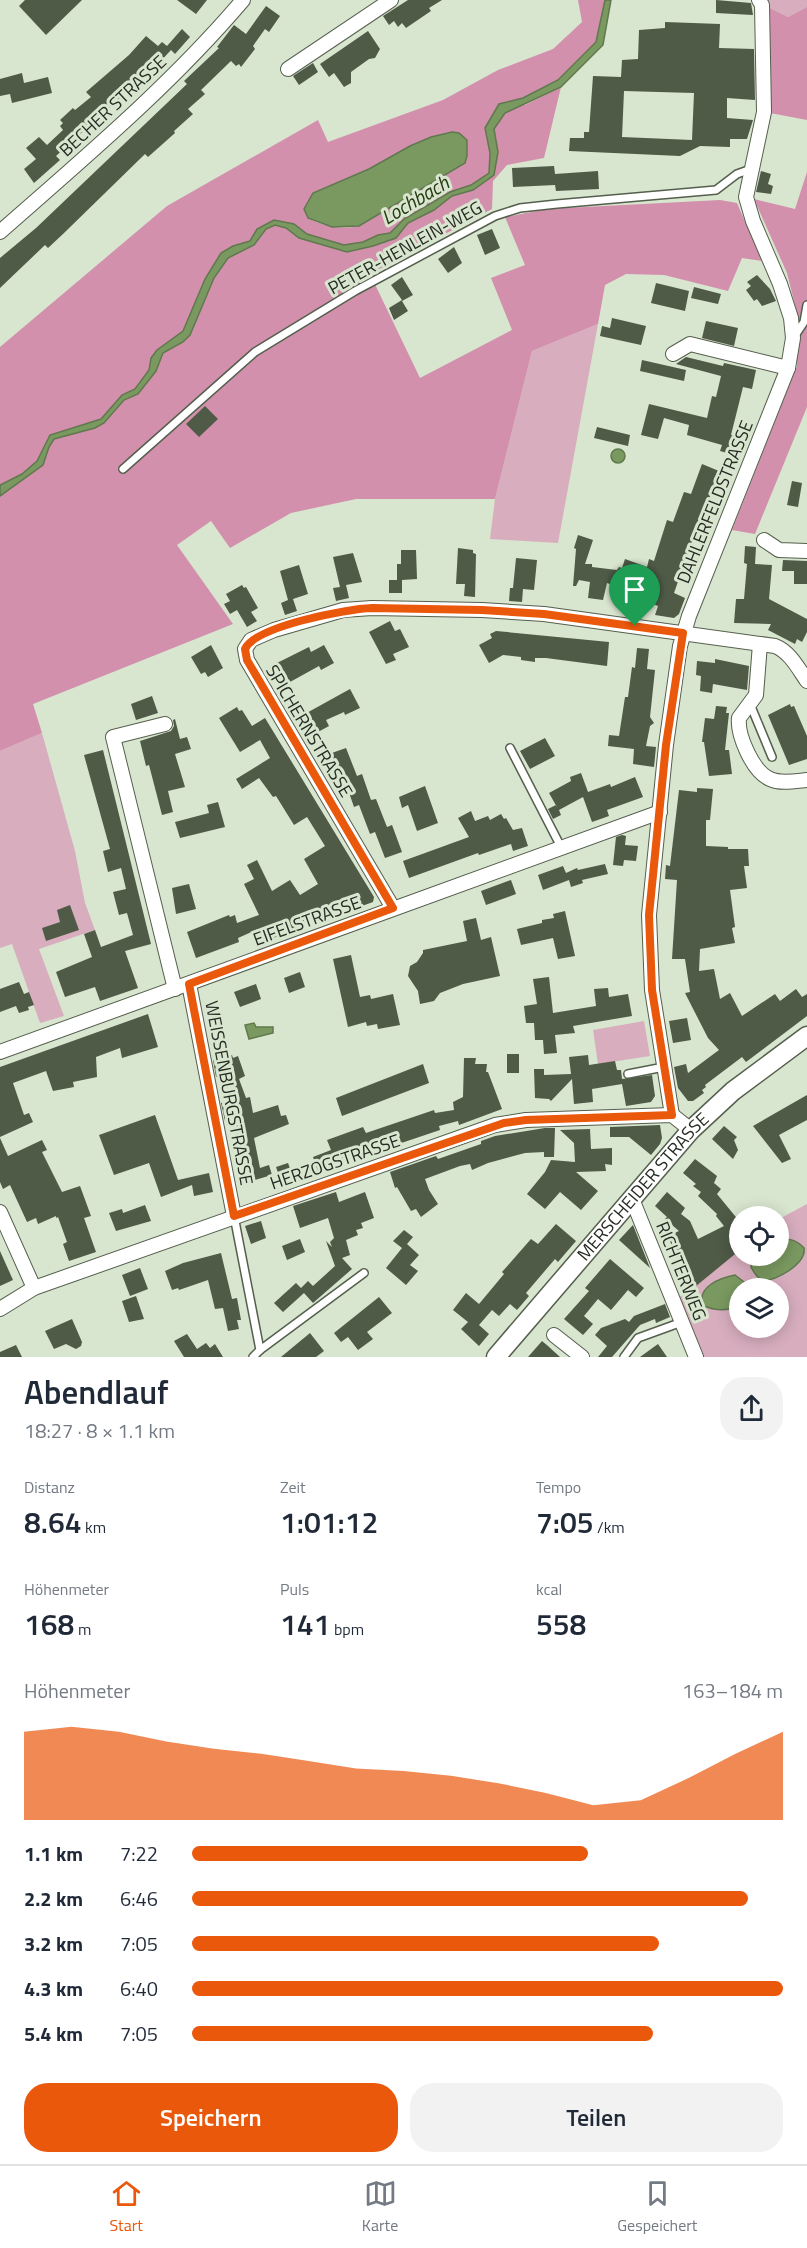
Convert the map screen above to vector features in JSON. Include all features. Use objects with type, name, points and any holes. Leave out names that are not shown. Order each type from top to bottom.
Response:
[{"type":"main road","name":"MERSCHEIDER STRASSE","points":[[496,1357],[692,1130],[733,1091],[807,1036]]},
{"type":"street","name":"BECHER STRASSE","points":[[0,232],[146,103],[206,44],[243,0]]},
{"type":"street","name":"DAHLERFELDSTRASSE","points":[[672,1115],[652,990],[649,937],[666,745],[683,633],[788,368],[793,338],[791,318],[780,284],[753,222],[746,197],[764,112],[762,5],[759,0]]},
{"type":"street","points":[[288,69],[386,1]]},
{"type":"street","points":[[673,354],[690,344],[788,368]]},
{"type":"street","points":[[764,540],[779,550],[807,551]]},
{"type":"street","name":"SPICHERNSTRASSE","points":[[393,908],[247,660],[245,649],[251,640],[322,615],[343,610],[372,608],[482,610],[544,614],[683,633]]},
{"type":"street","points":[[683,633],[775,646],[786,652],[807,681]]},
{"type":"street","points":[[760,644],[756,695],[741,714],[739,724],[747,752],[758,770],[767,778],[774,781],[807,780]]},
{"type":"street","points":[[165,724],[113,737],[175,989]]},
{"type":"street","name":"EIFELSTRASSE","points":[[0,1052],[660,812]]},
{"type":"street","name":"WEISSENBURGSTRASSE","points":[[189,984],[234,1216]]},
{"type":"street","points":[[672,1115],[692,1130]]},
{"type":"street","name":"HERZOGSTRASSE","points":[[0,1309],[34,1288],[504,1123],[526,1120],[672,1115]]},
{"type":"street","name":"RICHTERWEG","points":[[632,1199],[696,1357]]},
{"type":"street","points":[[0,1212],[34,1288]]},
{"type":"street","points":[[554,1335],[582,1357]]},
{"type":"lane","name":"PETER-HENLEIN-WEG","points":[[123,469],[255,352],[355,291],[495,216],[520,208],[716,190],[737,174],[751,169]]},
{"type":"lane","points":[[793,338],[804,322],[807,305]]},
{"type":"lane","points":[[750,704],[772,757]]},
{"type":"lane","points":[[510,748],[561,848]]},
{"type":"lane","points":[[628,1074],[664,1067]]},
{"type":"lane","name":"WEISSENBURGSTRASSE","points":[[234,1216],[260,1350]]},
{"type":"lane","points":[[253,1357],[364,1273]]},
{"type":"lane","points":[[624,1357],[638,1338],[682,1322]]},
{"type":"shaded area","points":[[578,0],[605,0],[596,42],[558,80],[523,98],[525,105],[561,87],[544,158],[507,165],[493,181],[492,209],[370,274],[420,378],[512,330],[491,278],[525,265],[505,217],[547,209],[720,200],[737,203],[762,261],[742,258],[728,291],[664,275],[626,274],[605,285],[598,324],[532,351],[495,499],[356,499],[291,513],[230,548],[211,521],[177,545],[233,624],[33,704],[42,733],[0,751],[0,347],[167,206],[318,120],[328,142],[443,100],[498,70],[553,49],[582,22]],"holes":[[[443,134],[391,200],[368,221],[358,226],[339,227],[308,218],[305,209],[313,193],[369,169],[410,146]]]},
{"type":"shaded area","points":[[605,0],[611,0],[603,45],[561,87],[505,113],[494,129],[498,152],[494,175],[473,190],[452,196],[434,210],[408,223],[396,238],[373,246],[347,252],[299,238],[286,228],[275,225],[266,229],[254,245],[228,258],[214,278],[190,335],[183,342],[163,353],[156,371],[138,394],[124,400],[104,423],[95,428],[54,439],[43,465],[0,496],[0,485],[22,474],[37,461],[50,435],[101,419],[122,395],[135,389],[149,370],[151,358],[157,350],[183,331],[205,279],[221,253],[233,246],[250,241],[257,229],[274,220],[294,224],[307,234],[344,245],[363,242],[378,235],[390,233],[404,219],[450,192],[471,185],[489,173],[490,153],[485,128],[499,104],[523,98],[558,80],[596,42]]},
{"type":"shaded area","points":[[765,0],[807,0],[807,7],[788,17],[770,8]]},
{"type":"shaded area","points":[[807,7],[807,120],[770,113],[770,8],[788,17]]},
{"type":"shaded area","points":[[452,132],[459,133],[467,140],[465,163],[359,226],[332,227],[308,218],[304,209],[313,193],[369,169],[410,146],[431,137]]},
{"type":"shaded area","points":[[807,172],[807,407],[755,534],[732,530],[797,366],[797,313],[787,273],[754,199],[795,209]]},
{"type":"shaded area","points":[[598,324],[558,543],[490,539],[495,499],[532,351]]},
{"type":"shaded area","points":[[615,449],[621,449],[625,456],[621,463],[615,463],[611,459],[611,453]]},
{"type":"shaded area","points":[[42,733],[75,851],[85,903],[95,930],[39,949],[64,1016],[40,1023],[12,944],[0,948],[0,751]]},
{"type":"shaded area","points":[[644,1021],[650,1056],[598,1064],[593,1030]]},
{"type":"shaded area","points":[[254,1023],[256,1027],[273,1027],[273,1033],[249,1039],[245,1025]]},
{"type":"shaded area","points":[[807,1204],[807,1357],[701,1357],[677,1298],[690,1291],[729,1258],[729,1266],[789,1266],[789,1214]]},
{"type":"shaded area","points":[[789,1239],[804,1248],[804,1254],[795,1266],[775,1278],[760,1278],[751,1267],[789,1266]]},
{"type":"shaded area","points":[[735,1275],[739,1278],[729,1278],[729,1309],[712,1309],[702,1305],[703,1293],[711,1284]]},
{"type":"building","points":[[25,0],[82,0],[46,35],[19,6]]},
{"type":"building","points":[[177,0],[207,0],[196,14]]},
{"type":"building","points":[[408,0],[442,0],[429,8],[431,11],[406,28],[402,23],[398,27],[394,21],[389,25],[383,16]]},
{"type":"building","points":[[716,0],[751,3],[753,15],[716,13]]},
{"type":"building","points":[[266,6],[280,16],[269,32],[265,29],[253,46],[255,49],[241,67],[231,61],[201,90],[205,94],[188,109],[193,114],[174,131],[175,133],[148,157],[145,154],[48,248],[45,245],[0,288],[0,258],[36,228],[187,84],[184,81],[219,48],[217,47],[234,25],[246,34]]},
{"type":"building","points":[[665,22],[720,24],[719,48],[754,49],[755,100],[727,98],[727,118],[753,120],[747,139],[730,139],[730,147],[700,146],[680,156],[569,151],[570,138],[584,138],[584,132],[589,132],[593,76],[621,77],[622,60],[638,59],[639,30],[665,28]],"holes":[[[624,91],[694,93],[692,140],[622,137]]]},
{"type":"building","points":[[182,29],[190,37],[175,54],[171,50],[142,81],[108,109],[106,106],[87,123],[89,126],[56,156],[60,160],[34,183],[24,169],[36,159],[26,148],[39,137],[47,145],[63,130],[60,126],[63,123],[60,120],[73,108],[75,110],[91,97],[86,92],[129,55],[146,36],[158,46],[162,42],[167,46]]},
{"type":"building","points":[[368,31],[380,49],[375,58],[369,59],[351,72],[351,83],[344,87],[334,73],[329,77],[320,64]]},
{"type":"building","points":[[313,63],[318,72],[299,85],[293,76]]},
{"type":"building","points":[[22,73],[24,83],[48,77],[52,93],[12,103],[10,94],[0,96],[0,79]]},
{"type":"building","points":[[554,166],[555,174],[598,171],[599,189],[556,191],[555,185],[513,187],[512,168]]},
{"type":"building","points":[[761,171],[771,174],[768,184],[773,186],[771,194],[756,192]]},
{"type":"building","points":[[492,229],[500,248],[485,255],[477,235]]},
{"type":"building","points":[[454,247],[462,263],[448,273],[438,259]]},
{"type":"building","points":[[757,275],[770,289],[776,301],[762,306],[757,299],[754,301],[746,290],[751,286],[747,282]]},
{"type":"building","points":[[402,277],[413,295],[402,301],[408,311],[394,320],[389,308],[402,300],[391,285]]},
{"type":"building","points":[[656,283],[689,291],[685,311],[651,303]]},
{"type":"building","points":[[694,287],[721,294],[718,304],[691,298]]},
{"type":"building","points":[[612,318],[646,326],[641,345],[600,336],[602,326],[610,328]]},
{"type":"building","points":[[706,321],[738,328],[734,346],[702,338]]},
{"type":"building","points":[[686,357],[723,366],[724,363],[756,370],[752,389],[743,387],[731,435],[744,439],[738,456],[720,451],[722,445],[687,435],[689,425],[664,418],[658,439],[641,435],[649,404],[707,418],[712,396],[716,397],[721,376],[676,364]]},
{"type":"building","points":[[642,360],[686,370],[684,381],[640,371]]},
{"type":"building","points":[[205,406],[218,419],[199,437],[186,424]]},
{"type":"building","points":[[597,427],[630,435],[628,446],[594,438]]},
{"type":"building","points":[[702,464],[719,471],[674,593],[685,598],[679,614],[674,618],[655,615],[658,606],[653,604],[654,600],[607,583],[603,600],[588,598],[590,582],[579,580],[576,586],[573,586],[576,549],[574,548],[578,535],[593,540],[585,564],[592,564],[592,567],[617,570],[619,567],[622,568],[625,559],[647,567],[649,559],[654,561],[667,520],[673,522],[684,492],[691,494]]},
{"type":"building","points":[[792,481],[802,483],[798,507],[787,505]]},
{"type":"building","points":[[745,546],[756,547],[755,564],[772,565],[769,599],[807,619],[807,632],[802,642],[797,639],[795,644],[768,630],[771,624],[734,623],[736,599],[744,599],[747,564],[744,563]]},
{"type":"building","points":[[458,548],[473,550],[476,554],[475,597],[464,596],[465,584],[456,584]]},
{"type":"building","points":[[401,550],[416,550],[417,579],[402,580],[402,593],[389,593],[389,580],[397,580],[397,564],[401,564]]},
{"type":"building","points":[[353,553],[362,582],[346,585],[349,598],[336,601],[333,588],[340,587],[333,557]]},
{"type":"building","points":[[516,558],[537,560],[534,590],[523,589],[522,602],[509,601],[510,588],[513,588]]},
{"type":"building","points":[[783,560],[807,561],[807,584],[794,584],[794,571],[782,571]]},
{"type":"building","points":[[299,565],[308,594],[293,599],[297,611],[285,615],[281,603],[288,600],[280,571]]},
{"type":"building","points":[[242,585],[246,587],[258,608],[251,612],[257,621],[247,627],[237,610],[230,614],[224,604],[230,601],[226,594]]},
{"type":"building","points":[[390,621],[395,631],[400,629],[409,647],[393,654],[396,660],[386,664],[369,632]]},
{"type":"building","points":[[496,631],[609,642],[607,666],[546,658],[535,658],[535,662],[521,660],[521,657],[503,655],[489,663],[479,645],[492,638],[490,634]]},
{"type":"building","points":[[211,645],[223,668],[208,677],[205,672],[201,674],[191,657]]},
{"type":"building","points":[[324,645],[334,663],[321,670],[319,666],[290,682],[285,674],[282,676],[275,664],[309,647],[311,652]]},
{"type":"building","points":[[637,648],[649,649],[647,669],[655,670],[650,717],[654,723],[650,726],[646,746],[656,747],[654,767],[633,764],[634,749],[608,746],[609,735],[619,736],[632,667],[635,668]]},
{"type":"building","points":[[715,659],[749,666],[747,690],[713,684],[712,693],[700,691],[701,676],[696,675],[697,661],[715,663]]},
{"type":"building","points":[[350,689],[360,708],[326,720],[329,726],[318,732],[316,728],[311,731],[303,715]]},
{"type":"building","points":[[152,696],[158,713],[136,720],[131,704]]},
{"type":"building","points":[[790,704],[791,707],[794,706],[807,736],[807,759],[789,765],[768,715]]},
{"type":"building","points":[[716,706],[727,707],[726,713],[729,713],[725,750],[729,750],[732,774],[709,776],[704,742],[702,742],[705,718],[714,719]]},
{"type":"building","points":[[237,707],[239,711],[242,710],[252,726],[265,718],[374,897],[373,902],[262,942],[258,929],[238,938],[239,942],[196,958],[187,932],[229,915],[230,917],[235,915],[237,923],[259,915],[244,884],[254,879],[247,865],[257,860],[272,891],[290,880],[300,895],[318,884],[304,859],[325,846],[307,817],[294,825],[276,796],[273,797],[259,778],[242,789],[236,779],[270,758],[260,740],[240,752],[219,718]]},
{"type":"building","points":[[175,719],[180,739],[187,737],[191,749],[175,754],[185,787],[168,791],[173,812],[162,815],[140,741],[171,731]]},
{"type":"building","points":[[545,738],[555,756],[530,769],[520,751]]},
{"type":"building","points":[[346,748],[357,776],[362,774],[371,800],[376,799],[387,827],[392,825],[402,852],[385,858],[375,832],[370,834],[359,805],[354,807],[345,781],[340,783],[329,754]]},
{"type":"building","points":[[103,750],[151,944],[125,951],[138,988],[100,1001],[95,987],[65,997],[56,972],[92,957],[84,934],[95,930],[101,947],[133,935],[127,913],[119,915],[113,892],[126,889],[121,868],[108,872],[103,851],[110,849],[84,755]]},
{"type":"building","points":[[581,773],[588,792],[610,784],[611,787],[635,777],[643,797],[607,810],[609,816],[592,822],[583,797],[559,810],[561,815],[553,819],[548,809],[556,805],[549,793],[571,781],[570,777]]},
{"type":"building","points":[[425,786],[438,823],[417,831],[408,805],[402,808],[399,797]]},
{"type":"building","points":[[697,788],[713,789],[710,820],[706,820],[706,846],[748,849],[749,866],[744,866],[747,888],[730,890],[735,943],[700,949],[699,971],[714,969],[720,999],[730,993],[742,1016],[775,994],[780,1001],[796,989],[802,997],[807,994],[807,1016],[746,1062],[742,1057],[705,1085],[706,1087],[702,1090],[704,1093],[693,1101],[688,1101],[678,1088],[674,1067],[686,1064],[688,1073],[719,1050],[708,1038],[685,993],[690,992],[685,959],[672,959],[677,880],[665,879],[666,865],[670,866],[679,790],[697,792]]},
{"type":"building","points":[[218,802],[225,827],[180,838],[175,822],[209,813],[207,805]]},
{"type":"building","points":[[471,811],[475,821],[488,816],[490,820],[501,814],[513,830],[522,828],[528,846],[513,851],[511,844],[479,855],[478,853],[409,878],[403,861],[469,837],[458,818]]},
{"type":"building","points":[[626,836],[625,845],[638,846],[636,861],[624,860],[623,866],[613,865],[616,837]]},
{"type":"building","points":[[605,864],[608,874],[582,880],[583,883],[571,887],[569,880],[543,890],[538,875],[563,866],[566,873],[577,868],[578,870]]},
{"type":"building","points":[[511,880],[516,894],[486,905],[481,891]]},
{"type":"building","points":[[189,884],[196,909],[176,914],[172,888]]},
{"type":"building","points":[[70,905],[79,930],[46,941],[42,928],[60,922],[57,910]]},
{"type":"building","points":[[565,911],[575,956],[558,959],[553,938],[521,945],[517,929],[542,923],[542,920],[554,918],[553,914]]},
{"type":"building","points":[[476,918],[481,940],[491,937],[500,976],[463,984],[440,993],[434,1001],[420,1004],[418,991],[408,976],[410,966],[417,962],[423,950],[467,941],[463,921]]},
{"type":"building","points":[[351,955],[360,997],[370,995],[371,999],[393,994],[400,1025],[378,1029],[377,1024],[367,1026],[366,1022],[348,1027],[333,959]]},
{"type":"building","points":[[300,972],[305,987],[289,993],[284,978]]},
{"type":"building","points":[[549,977],[553,1013],[596,1006],[594,989],[608,988],[609,997],[628,994],[632,1016],[573,1026],[575,1033],[555,1035],[557,1053],[544,1054],[543,1040],[535,1040],[534,1023],[526,1023],[524,1006],[537,1004],[533,979]]},
{"type":"building","points":[[19,982],[24,994],[29,992],[34,1005],[28,1007],[29,1010],[19,1013],[16,1006],[0,1012],[0,989]]},
{"type":"building","points":[[256,984],[261,999],[240,1007],[234,992]]},
{"type":"building","points":[[148,1014],[158,1047],[122,1058],[120,1048],[96,1057],[97,1077],[73,1082],[74,1087],[53,1091],[46,1071],[13,1083],[24,1115],[29,1113],[33,1122],[0,1137],[0,1067]]},
{"type":"building","points":[[687,1018],[691,1040],[673,1043],[669,1021]]},
{"type":"building","points":[[507,1054],[519,1054],[519,1073],[507,1073]]},
{"type":"building","points":[[232,1055],[233,1058],[238,1056],[245,1076],[239,1079],[246,1098],[250,1097],[253,1113],[278,1105],[281,1116],[286,1115],[289,1124],[254,1138],[260,1168],[269,1165],[272,1175],[244,1183],[235,1142],[238,1142],[230,1120],[225,1121],[221,1103],[234,1100],[226,1075],[216,1077],[213,1060]]},
{"type":"building","points":[[588,1055],[589,1065],[615,1061],[617,1070],[621,1070],[622,1079],[652,1075],[655,1096],[651,1102],[626,1106],[622,1084],[592,1089],[593,1102],[574,1104],[572,1079],[551,1101],[535,1098],[534,1069],[544,1069],[544,1075],[571,1074],[569,1057]]},
{"type":"building","points":[[464,1058],[476,1058],[475,1064],[487,1064],[486,1072],[488,1072],[502,1109],[459,1125],[458,1121],[439,1126],[440,1130],[330,1167],[331,1170],[319,1174],[313,1157],[331,1150],[327,1140],[363,1127],[366,1133],[434,1110],[435,1113],[454,1110],[453,1102],[463,1097]]},
{"type":"building","points":[[423,1064],[429,1083],[342,1116],[336,1098]]},
{"type":"building","points":[[807,1095],[807,1120],[779,1135],[791,1159],[782,1163],[753,1126]]},
{"type":"building","points":[[155,1115],[178,1180],[209,1173],[213,1192],[194,1196],[192,1185],[161,1197],[149,1163],[114,1175],[99,1135]]},
{"type":"building","points":[[660,1125],[662,1138],[651,1155],[629,1137],[610,1137],[610,1127]]},
{"type":"building","points":[[724,1126],[737,1137],[734,1140],[738,1150],[733,1159],[712,1139]]},
{"type":"building","points":[[555,1128],[554,1157],[544,1157],[544,1152],[525,1153],[472,1170],[470,1164],[460,1166],[425,1179],[438,1204],[421,1217],[416,1209],[411,1211],[397,1187],[395,1188],[390,1172],[436,1156],[438,1159],[481,1144],[481,1141],[495,1136]]},
{"type":"building","points":[[590,1129],[591,1149],[612,1148],[612,1165],[605,1164],[606,1171],[576,1172],[598,1191],[581,1210],[560,1192],[545,1209],[527,1194],[545,1172],[551,1160],[575,1162],[574,1143],[560,1130]]},
{"type":"building","points":[[0,1138],[8,1156],[42,1140],[47,1150],[42,1152],[62,1192],[80,1186],[91,1216],[84,1218],[96,1252],[69,1261],[63,1244],[67,1242],[58,1217],[38,1224],[36,1218],[27,1222],[10,1185],[3,1189],[0,1182]]},
{"type":"building","points":[[695,1159],[717,1176],[714,1183],[721,1189],[717,1194],[729,1209],[729,1259],[690,1291],[668,1236],[679,1231],[655,1206],[667,1192],[685,1208],[681,1214],[690,1221],[698,1239],[724,1226],[716,1216],[717,1214],[698,1196],[701,1192],[693,1186],[696,1184],[683,1173]]},
{"type":"building","points":[[288,1163],[295,1182],[283,1187],[276,1167]]},
{"type":"building","points":[[336,1192],[339,1202],[365,1192],[374,1218],[361,1223],[363,1228],[356,1230],[358,1235],[346,1240],[350,1255],[342,1258],[352,1269],[313,1303],[304,1293],[283,1312],[274,1303],[296,1283],[301,1288],[308,1281],[313,1286],[335,1266],[326,1241],[332,1247],[330,1242],[334,1238],[328,1218],[300,1228],[293,1206]]},
{"type":"building","points":[[145,1205],[151,1221],[116,1231],[109,1213],[122,1209],[123,1213]]},
{"type":"building","points":[[261,1221],[266,1238],[251,1244],[245,1226]]},
{"type":"building","points":[[556,1224],[576,1241],[558,1262],[555,1259],[526,1293],[529,1296],[517,1310],[510,1304],[499,1316],[492,1310],[479,1325],[489,1334],[479,1346],[461,1329],[468,1322],[453,1310],[466,1293],[479,1304],[504,1274],[502,1272],[531,1239],[538,1244]]},
{"type":"building","points":[[633,1225],[650,1268],[619,1240]]},
{"type":"building","points":[[404,1230],[413,1237],[407,1244],[419,1255],[410,1265],[418,1271],[406,1285],[386,1268],[402,1248],[393,1241]]},
{"type":"building","points":[[300,1239],[305,1252],[287,1260],[282,1246]]},
{"type":"building","points":[[0,1251],[13,1280],[0,1286]]},
{"type":"building","points":[[221,1253],[232,1299],[237,1298],[241,1320],[237,1320],[239,1329],[228,1331],[223,1308],[215,1309],[208,1280],[179,1290],[178,1288],[172,1290],[165,1271],[183,1263]]},
{"type":"building","points":[[610,1259],[644,1288],[636,1297],[628,1290],[611,1310],[598,1299],[584,1316],[593,1324],[583,1335],[564,1319],[589,1291],[585,1288]]},
{"type":"building","points":[[140,1268],[148,1289],[130,1296],[122,1275]]},
{"type":"building","points":[[136,1296],[144,1319],[129,1322],[122,1301]]},
{"type":"building","points":[[379,1297],[392,1313],[367,1332],[373,1339],[358,1350],[348,1337],[341,1342],[334,1333]]},
{"type":"building","points":[[665,1304],[670,1317],[656,1323],[655,1319],[640,1325],[612,1357],[598,1357],[607,1346],[595,1335],[601,1328],[625,1319],[629,1322],[634,1316]]},
{"type":"building","points":[[72,1319],[82,1342],[81,1346],[76,1349],[66,1344],[54,1349],[45,1331]]},
{"type":"building","points":[[310,1333],[324,1351],[316,1357],[281,1357]]},
{"type":"building","points":[[187,1334],[197,1349],[206,1343],[210,1348],[215,1344],[223,1357],[184,1357],[174,1341]]},
{"type":"building","points":[[542,1341],[548,1346],[560,1357],[528,1357]]},
{"type":"building","points":[[658,1344],[667,1357],[640,1357]]},
{"type":"building","points":[[16,1345],[22,1357],[0,1357],[0,1352]]},
{"type":"route","points":[[372,608],[427,608],[544,614],[635,626],[683,633],[666,745],[649,915],[650,977],[672,1115],[526,1120],[495,1125],[234,1216],[189,984],[393,908],[247,660],[245,649],[247,644],[274,630],[322,615],[343,610],[372,608]]},
{"type":"water label","name":"Lochbach","points":[[415,200]]}]
